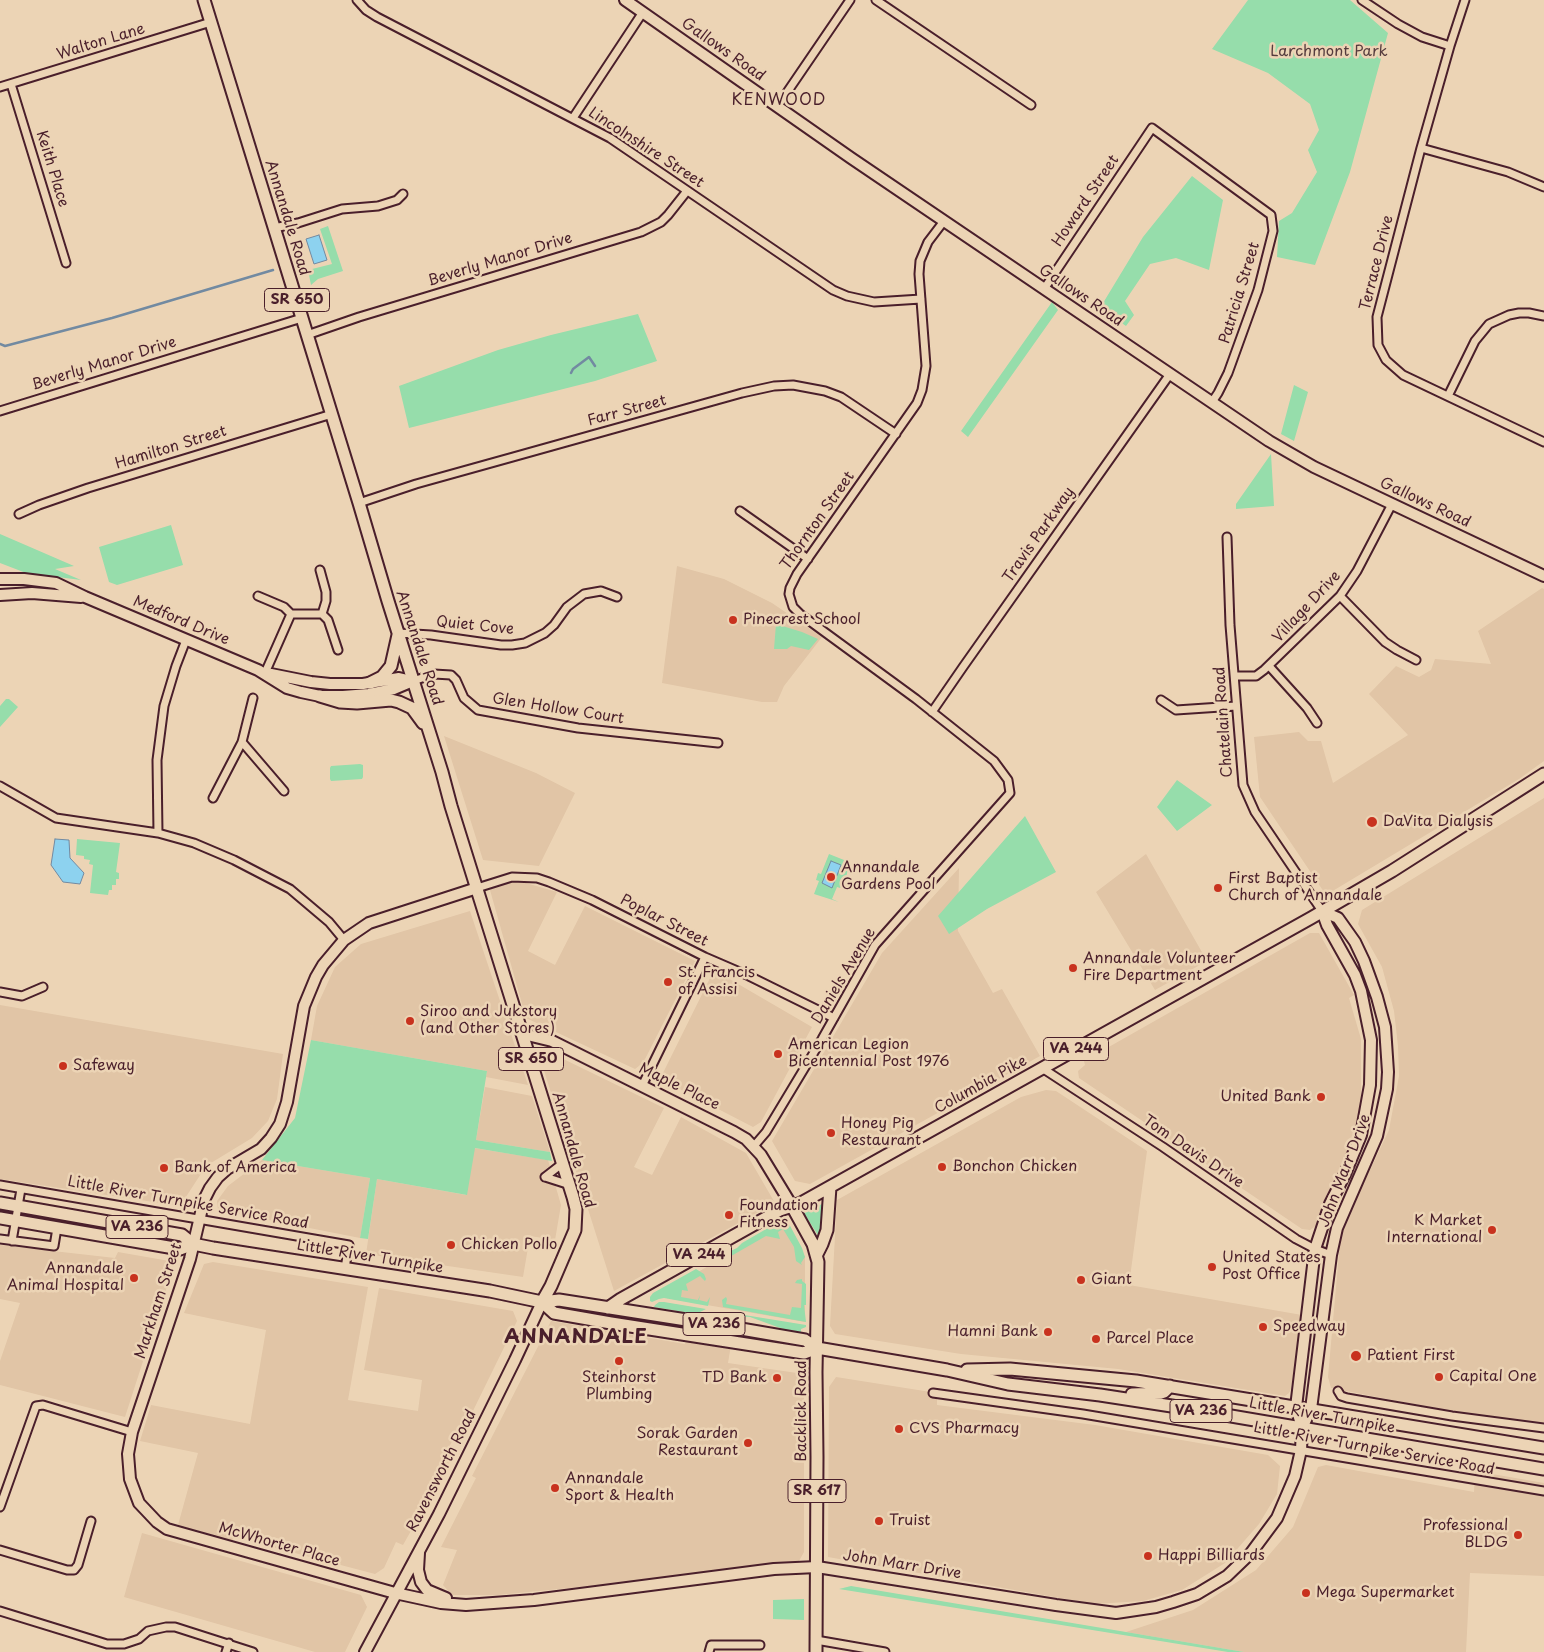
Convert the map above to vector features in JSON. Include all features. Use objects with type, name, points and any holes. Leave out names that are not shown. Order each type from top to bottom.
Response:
[{"type":"main road","name":"Annandale Road","points":[[204,0],[476,888],[570,1185],[576,1209],[575,1230],[551,1286],[542,1302]]},
{"type":"main road","points":[[370,683],[382,677],[391,666],[398,633]]},
{"type":"main road","points":[[320,696],[340,702],[357,703],[391,700],[399,702],[412,708],[431,737]]},
{"type":"main road","name":"Columbia Pike","points":[[608,1308],[780,1210],[801,1203],[830,1187],[1322,911],[1392,871],[1544,774]]},
{"type":"main road","points":[[817,1254],[826,1230],[830,1187]]},
{"type":"main road","name":"Little River Turnpike","points":[[0,1203],[182,1235],[194,1244],[490,1291],[542,1302],[559,1300],[805,1340],[816,1348],[948,1370],[1008,1384],[1100,1394],[1544,1469]]},
{"type":"main road","name":"Backlick Road","points":[[792,1206],[817,1254],[816,1646]]},
{"type":"main road","name":"Little River Turnpike","points":[[0,1218],[180,1249],[194,1244]]},
{"type":"main road","name":"Little River Turnpike","points":[[542,1302],[554,1313],[611,1323],[804,1353],[816,1348]]},
{"type":"main road","name":"Little River Turnpike","points":[[948,1370],[1010,1369],[1110,1377],[1544,1448]]},
{"type":"main road","points":[[1100,1394],[1156,1394],[1164,1392],[1170,1386]]},
{"type":"street","name":"Lincolnshire Street","points":[[357,0],[366,10],[377,17],[610,138],[833,290],[847,296],[874,302],[920,299]]},
{"type":"street","name":"Gallows Road","points":[[625,0],[944,221],[1291,455],[1544,576]]},
{"type":"street","points":[[778,107],[850,0]]},
{"type":"street","points":[[876,0],[1032,105]]},
{"type":"street","points":[[1362,0],[1398,24],[1422,37],[1450,46]]},
{"type":"street","name":"Terrace Drive","points":[[1465,0],[1421,148],[1376,316],[1376,336],[1382,354],[1393,368],[1409,378],[1544,442]]},
{"type":"street","points":[[573,118],[643,12]]},
{"type":"street","name":"Walton Lane","points":[[0,88],[211,22]]},
{"type":"street","name":"Keith Place","points":[[11,84],[66,263]]},
{"type":"street","name":"Howard Street","points":[[1044,289],[1152,128]]},
{"type":"street","name":"Patricia Street","points":[[1152,128],[1271,215],[1273,231],[1258,290],[1230,368],[1212,402]]},
{"type":"street","points":[[1421,148],[1508,172],[1544,187]]},
{"type":"street","name":"Beverly Manor Drive","points":[[307,335],[359,317],[641,232],[661,222],[687,191]]},
{"type":"street","points":[[274,228],[342,210],[388,203],[397,200],[403,194]]},
{"type":"street","name":"Thornton Street","points":[[944,221],[928,242],[920,261],[920,299],[926,366],[925,378],[917,403],[808,559],[790,588],[790,601],[800,614],[932,712],[994,761],[1002,769],[1010,786]]},
{"type":"street","points":[[1448,396],[1474,341],[1489,324],[1504,316],[1519,313],[1544,316]]},
{"type":"street","name":"Beverly Manor Drive","points":[[0,411],[302,318]]},
{"type":"street","name":"Travis Parkway","points":[[932,712],[1170,374]]},
{"type":"street","name":"Farr Street","points":[[359,503],[469,469],[742,393],[774,386],[792,385],[825,391],[841,397],[896,434]]},
{"type":"street","name":"Hamilton Street","points":[[19,514],[88,488],[332,414]]},
{"type":"street","name":"Village Drive","points":[[1235,676],[1256,676],[1269,666],[1340,596],[1357,571],[1392,504]]},
{"type":"street","points":[[740,510],[808,559]]},
{"type":"street","name":"Chatelain Road","points":[[1227,537],[1230,625],[1243,785],[1255,812],[1322,911]]},
{"type":"street","points":[[320,570],[326,592],[326,601],[322,614]]},
{"type":"street","name":"Medford Drive","points":[[0,579],[24,579],[56,583],[265,673],[311,682],[346,684],[370,683],[399,678],[413,681]]},
{"type":"street","name":"Quiet Cove","points":[[398,633],[431,635],[512,646],[525,643],[545,633],[567,608],[584,594],[601,591],[617,596]]},
{"type":"street","name":"Medford Drive","points":[[0,595],[32,593],[85,597]]},
{"type":"street","points":[[258,596],[284,608],[291,614],[322,614],[328,620],[338,650]]},
{"type":"street","points":[[1340,596],[1385,642],[1416,660]]},
{"type":"street","points":[[265,673],[291,614]]},
{"type":"street","points":[[158,833],[157,760],[164,706],[186,640]]},
{"type":"street","points":[[1269,666],[1307,708],[1317,723]]},
{"type":"street","name":"Medford Drive","points":[[265,673],[287,688],[320,696],[369,694],[394,689],[413,681]]},
{"type":"street","name":"Glen Hollow Court","points":[[413,681],[434,674],[451,675],[456,680],[464,698],[478,710],[578,728],[718,743]]},
{"type":"street","points":[[213,798],[242,742],[253,698]]},
{"type":"street","points":[[1162,700],[1176,710],[1236,706]]},
{"type":"street","points":[[242,742],[284,791]]},
{"type":"street","points":[[0,786],[56,818],[158,833],[194,843],[234,860],[290,889],[329,922],[344,940]]},
{"type":"street","name":"Daniels Avenue","points":[[754,1146],[766,1132],[875,946],[996,810],[1010,793],[1010,786]]},
{"type":"street","name":"Poplar Street","points":[[476,888],[512,877],[537,878],[592,900],[834,1018]]},
{"type":"street","name":"Markham Street","points":[[156,1522],[143,1509],[132,1488],[128,1454],[132,1432],[194,1244],[204,1200],[210,1188],[218,1177],[228,1169],[260,1149],[271,1138],[280,1124],[287,1102],[300,1029],[309,992],[323,965],[344,940],[375,921],[476,888]]},
{"type":"street","name":"John Marr Drive","points":[[395,1593],[440,1603],[466,1605],[508,1603],[774,1569],[817,1567],[1100,1612],[1156,1608],[1197,1594],[1227,1576],[1251,1553],[1281,1510],[1295,1476],[1301,1450],[1302,1428],[1296,1407],[1315,1249],[1330,1204],[1361,1135],[1366,1111],[1372,1066],[1371,1040],[1361,991],[1355,975],[1327,925],[1322,911]]},
{"type":"street","name":"John Marr Drive","points":[[1302,1428],[1311,1409],[1331,1255],[1338,1228],[1377,1136],[1387,1089],[1388,1072],[1385,1027],[1367,968],[1355,942],[1338,918],[1322,911]]},
{"type":"street","points":[[642,1086],[706,957]]},
{"type":"street","points":[[0,992],[22,996],[42,986]]},
{"type":"street","name":"Maple Place","points":[[523,1034],[552,1041],[734,1132],[754,1146],[771,1169],[792,1206]]},
{"type":"street","name":"Tom Davis Drive","points":[[1042,1068],[1296,1239],[1331,1255]]},
{"type":"street","points":[[563,1163],[545,1177],[570,1185]]},
{"type":"street","name":"Little River Turnpike Service Road","points":[[0,1185],[349,1245],[345,1268]]},
{"type":"street","points":[[12,1241],[21,1188]]},
{"type":"street","points":[[0,1239],[54,1246],[57,1228]]},
{"type":"street","name":"Ravensworth Road","points":[[365,1652],[439,1514],[542,1302]]},
{"type":"street","points":[[1338,1391],[1347,1398],[1452,1416],[1544,1428]]},
{"type":"street","name":"Little River Turnpike Service Road","points":[[933,1393],[1083,1414],[1544,1491]]},
{"type":"street","points":[[0,1507],[36,1406],[43,1405],[132,1432]]},
{"type":"street","points":[[0,1550],[67,1570],[74,1570],[78,1565],[91,1521]]},
{"type":"street","name":"McWhorter Place","points":[[156,1522],[175,1532],[395,1593]]},
{"type":"street","points":[[420,1548],[419,1575],[424,1588],[434,1594],[466,1605]]},
{"type":"street","points":[[0,1611],[107,1644],[124,1644],[138,1639],[148,1631],[175,1627],[253,1652]]},
{"type":"street","points":[[226,1652],[229,1643]]},
{"type":"street","points":[[708,1652],[711,1645],[760,1644]]},
{"type":"street","points":[[816,1646],[885,1652]]},
{"type":"shaded area","name":"Pinecrest School","points":[[677,566],[724,579],[772,603],[822,637],[784,686],[777,702],[762,702],[662,683]]},
{"type":"shaded area","points":[[1542,588],[1544,589],[1544,761],[1519,779],[1326,895],[1260,797],[1254,737],[1299,732],[1308,741],[1321,741],[1333,783],[1408,735],[1369,694],[1396,666],[1419,677],[1431,670],[1435,659],[1491,664],[1478,631]]},
{"type":"shaded area","points":[[444,736],[536,773],[575,793],[539,866],[483,860]]},
{"type":"shaded area","points":[[1544,798],[1544,1422],[1541,1431],[1464,1419],[1464,1414],[1331,1388],[1328,1377],[1341,1231],[1389,1130],[1399,1076],[1394,1011],[1382,967],[1358,924],[1362,910]]},
{"type":"shaded area","points":[[1146,854],[1207,961],[1155,990],[1096,892]]},
{"type":"shaded area","points":[[959,868],[958,931],[993,993],[1002,989],[1040,1056],[810,1184],[795,1181],[772,1141],[882,953]]},
{"type":"shaded area","points":[[499,881],[519,881],[557,892],[528,951],[555,965],[585,906],[695,961],[643,1063],[635,1069],[526,1018],[490,890]]},
{"type":"shaded area","points":[[470,911],[528,1085],[486,1077],[487,1071],[311,1040],[317,1006],[335,967],[361,944]]},
{"type":"shaded area","points":[[1310,933],[1319,933],[1354,995],[1349,998],[1361,1039],[1361,1104],[1364,1109],[1353,1150],[1317,1225],[1310,1230],[1302,1229],[1079,1078],[1078,1071],[1085,1065],[1084,1061]]},
{"type":"shaded area","points":[[714,970],[812,1027],[761,1122],[753,1127],[660,1079]]},
{"type":"shaded area","points":[[0,1005],[283,1054],[277,1099],[268,1121],[252,1138],[206,1166],[180,1206],[0,1179]]},
{"type":"shaded area","points":[[551,1053],[664,1108],[634,1167],[652,1175],[681,1117],[746,1153],[775,1203],[614,1291],[540,1058]]},
{"type":"shaded area","points":[[485,1087],[532,1096],[550,1152],[476,1140]]},
{"type":"shaded area","points":[[1046,1090],[1056,1091],[1147,1151],[1129,1285],[1302,1315],[1289,1393],[1285,1396],[1118,1369],[961,1354],[835,1334],[830,1326],[837,1200],[1021,1097]]},
{"type":"shaded area","points":[[474,1148],[548,1160],[561,1205],[555,1240],[530,1236],[523,1277],[366,1254],[377,1179],[466,1195]]},
{"type":"shaded area","points":[[262,1160],[370,1178],[360,1238],[218,1210],[217,1201],[228,1186]]},
{"type":"shaded area","points":[[787,1222],[805,1257],[805,1322],[655,1296]]},
{"type":"shaded area","points":[[0,1245],[115,1258],[118,1252],[175,1262],[125,1417],[0,1385],[0,1361],[20,1303],[0,1299]]},
{"type":"shaded area","points":[[213,1262],[368,1287],[348,1400],[418,1411],[422,1380],[364,1370],[379,1288],[513,1311],[517,1321],[469,1419],[464,1419],[447,1451],[455,1453],[403,1545],[396,1542],[384,1568],[375,1574],[234,1537],[232,1541],[178,1525],[198,1453],[140,1441],[151,1405],[250,1424],[266,1330],[184,1313],[204,1264]]},
{"type":"shaded area","points":[[551,1321],[685,1344],[687,1337],[731,1345],[728,1363],[804,1374],[804,1552],[799,1561],[788,1567],[497,1595],[452,1595],[443,1585],[457,1550],[441,1547],[476,1478],[472,1476]]},
{"type":"shaded area","points":[[836,1377],[937,1393],[937,1405],[1095,1425],[1268,1455],[1280,1466],[1277,1494],[1259,1524],[1225,1563],[1182,1590],[1143,1601],[1094,1604],[828,1557],[829,1387]]},
{"type":"shaded area","points":[[1326,1465],[1474,1492],[1475,1471],[1544,1483],[1544,1576],[1470,1573],[1466,1652],[1244,1652],[1126,1632],[1193,1610],[1256,1570],[1293,1527],[1318,1467]]},
{"type":"shaded area","points":[[142,1533],[361,1595],[367,1607],[345,1652],[315,1652],[124,1597]]},
{"type":"green space","name":"Larchmont Park","points":[[1248,0],[1350,0],[1388,33],[1350,172],[1315,265],[1277,257],[1279,221],[1292,213],[1317,172],[1308,150],[1319,130],[1310,104],[1268,73],[1212,49]]},
{"type":"green space","points":[[1192,176],[1223,200],[1209,270],[1176,258],[1150,264],[1125,301],[1134,315],[1126,326],[1100,308],[1143,237]]},
{"type":"green space","points":[[328,226],[343,271],[318,279],[311,285],[308,270],[332,264],[320,229]]},
{"type":"green space","points":[[1052,302],[1058,310],[968,437],[961,431]]},
{"type":"green space","points":[[638,314],[657,361],[595,381],[409,428],[399,386],[498,350]]},
{"type":"green space","points":[[1294,385],[1308,392],[1294,441],[1281,434]]},
{"type":"green space","points":[[1271,454],[1274,506],[1236,509],[1236,504]]},
{"type":"green space","points":[[171,525],[183,565],[117,585],[109,582],[99,547]]},
{"type":"green space","points":[[0,534],[74,566],[55,569],[81,580],[26,573],[0,563]]},
{"type":"green space","points":[[776,624],[818,639],[809,650],[791,646],[787,649],[774,649]]},
{"type":"green space","points":[[6,699],[9,699],[18,707],[0,727],[0,706]]},
{"type":"green space","points":[[363,765],[362,779],[331,781],[331,766]]},
{"type":"green space","points":[[1177,780],[1212,805],[1177,831],[1157,807]]},
{"type":"green space","points":[[1025,816],[1056,872],[987,909],[949,934],[938,916]]},
{"type":"green space","points":[[77,839],[120,843],[116,872],[119,873],[119,879],[116,879],[116,885],[112,885],[112,890],[109,890],[108,895],[90,893],[93,865],[89,864],[90,860],[84,859],[84,856],[76,855]]},
{"type":"green space","name":"Annandale Gardens Pool","points":[[829,854],[849,862],[845,885],[849,886],[848,890],[837,887],[832,899],[839,902],[814,894],[819,881],[816,880],[818,873],[821,874]]},
{"type":"green space","points":[[311,1040],[487,1071],[476,1140],[550,1152],[552,1161],[475,1148],[467,1195],[377,1179],[368,1239],[360,1238],[370,1178],[262,1160],[295,1118]]},
{"type":"green space","points":[[824,1203],[821,1237],[819,1237],[804,1213]]},
{"type":"green space","points":[[780,1221],[788,1222],[802,1248],[805,1257],[801,1263],[802,1265],[796,1261],[794,1247],[783,1229],[778,1232],[780,1239],[766,1236],[719,1263],[715,1262],[714,1259],[737,1248],[742,1243]]},
{"type":"green space","points":[[696,1269],[704,1274],[705,1281],[700,1276],[686,1284],[688,1291],[682,1290],[681,1297],[698,1300],[700,1295],[699,1300],[707,1302],[710,1297],[708,1306],[664,1298],[650,1301],[653,1293]]},
{"type":"green space","points":[[802,1279],[806,1284],[806,1305],[804,1305],[806,1322],[723,1307],[722,1300],[726,1297],[726,1304],[790,1315],[792,1307],[801,1308],[802,1284],[795,1283],[797,1280]]},
{"type":"green space","points":[[659,1302],[706,1309],[696,1314],[654,1307]]},
{"type":"green space","points":[[726,1312],[806,1325],[806,1327],[801,1329],[801,1332],[783,1329],[750,1317],[733,1316]]},
{"type":"green space","points":[[851,1586],[1244,1652],[1228,1652],[839,1589]]},
{"type":"green space","points":[[804,1599],[804,1620],[773,1619],[773,1600]]},
{"type":"water","points":[[319,235],[327,260],[314,264],[306,239]]},
{"type":"water","points":[[55,839],[69,840],[70,858],[84,873],[80,884],[63,882],[51,865]]},
{"type":"water","points":[[831,861],[841,865],[832,888],[822,883]]},
{"type":"waterway","points":[[0,344],[5,346],[112,318],[273,270]]},
{"type":"waterway","points":[[571,373],[573,369],[589,357],[595,366]]},
{"type":"place","name":"Pinecrest School","points":[[733,620]]},
{"type":"place","name":"DaVita Dialysis","points":[[1372,822]]},
{"type":"place","name":"Annandale Gardens Pool","points":[[831,877]]},
{"type":"place","name":"First Baptist Church of Annandale","points":[[1218,888]]},
{"type":"place","name":"Annandale Volunteer Fire Department","points":[[1073,968]]},
{"type":"place","name":"St. Francis of Assisi","points":[[668,982]]},
{"type":"place","name":"Siroo and Jukstory (and Other Stores)","points":[[410,1021]]},
{"type":"place","name":"American Legion Bicentennial Post 1976","points":[[778,1054]]},
{"type":"place","name":"Safeway","points":[[63,1066]]},
{"type":"place","name":"United Bank","points":[[1321,1097]]},
{"type":"place","name":"Honey Pig Restaurant","points":[[831,1133]]},
{"type":"place","name":"Bonchon Chicken","points":[[942,1167]]},
{"type":"place","name":"Bank of America","points":[[164,1168]]},
{"type":"place","name":"Foundation Fitness","points":[[729,1215]]},
{"type":"place","name":"K Market International","points":[[1492,1230]]},
{"type":"place","name":"Chicken Pollo","points":[[451,1245]]},
{"type":"place","name":"United States Post Office","points":[[1212,1267]]},
{"type":"place","name":"Annandale Animal Hospital","points":[[134,1278]]},
{"type":"place","name":"Giant","points":[[1081,1280]]},
{"type":"place","name":"Speedway","points":[[1263,1327]]},
{"type":"place","name":"Hamni Bank","points":[[1048,1332]]},
{"type":"place","name":"Parcel Place","points":[[1096,1339]]},
{"type":"place","name":"Patient First","points":[[1356,1356]]},
{"type":"place","name":"Steinhorst Plumbing","points":[[619,1361]]},
{"type":"place","name":"Capital One","points":[[1439,1377]]},
{"type":"place","name":"TD Bank","points":[[777,1378]]},
{"type":"place","name":"CVS Pharmacy","points":[[899,1429]]},
{"type":"place","name":"Sorak Garden Restaurant","points":[[748,1443]]},
{"type":"place","name":"Annandale Sport & Health","points":[[555,1488]]},
{"type":"place","name":"Truist","points":[[879,1521]]},
{"type":"place","name":"Professional BLDG","points":[[1518,1535]]},
{"type":"place","name":"Happi Billiards","points":[[1148,1556]]},
{"type":"place","name":"Mega Supermarket","points":[[1306,1593]]},
{"type":"district","name":"KENWOOD","points":[[779,101]]},
{"type":"district","name":"ANNANDALE","points":[[576,1337]]}]
